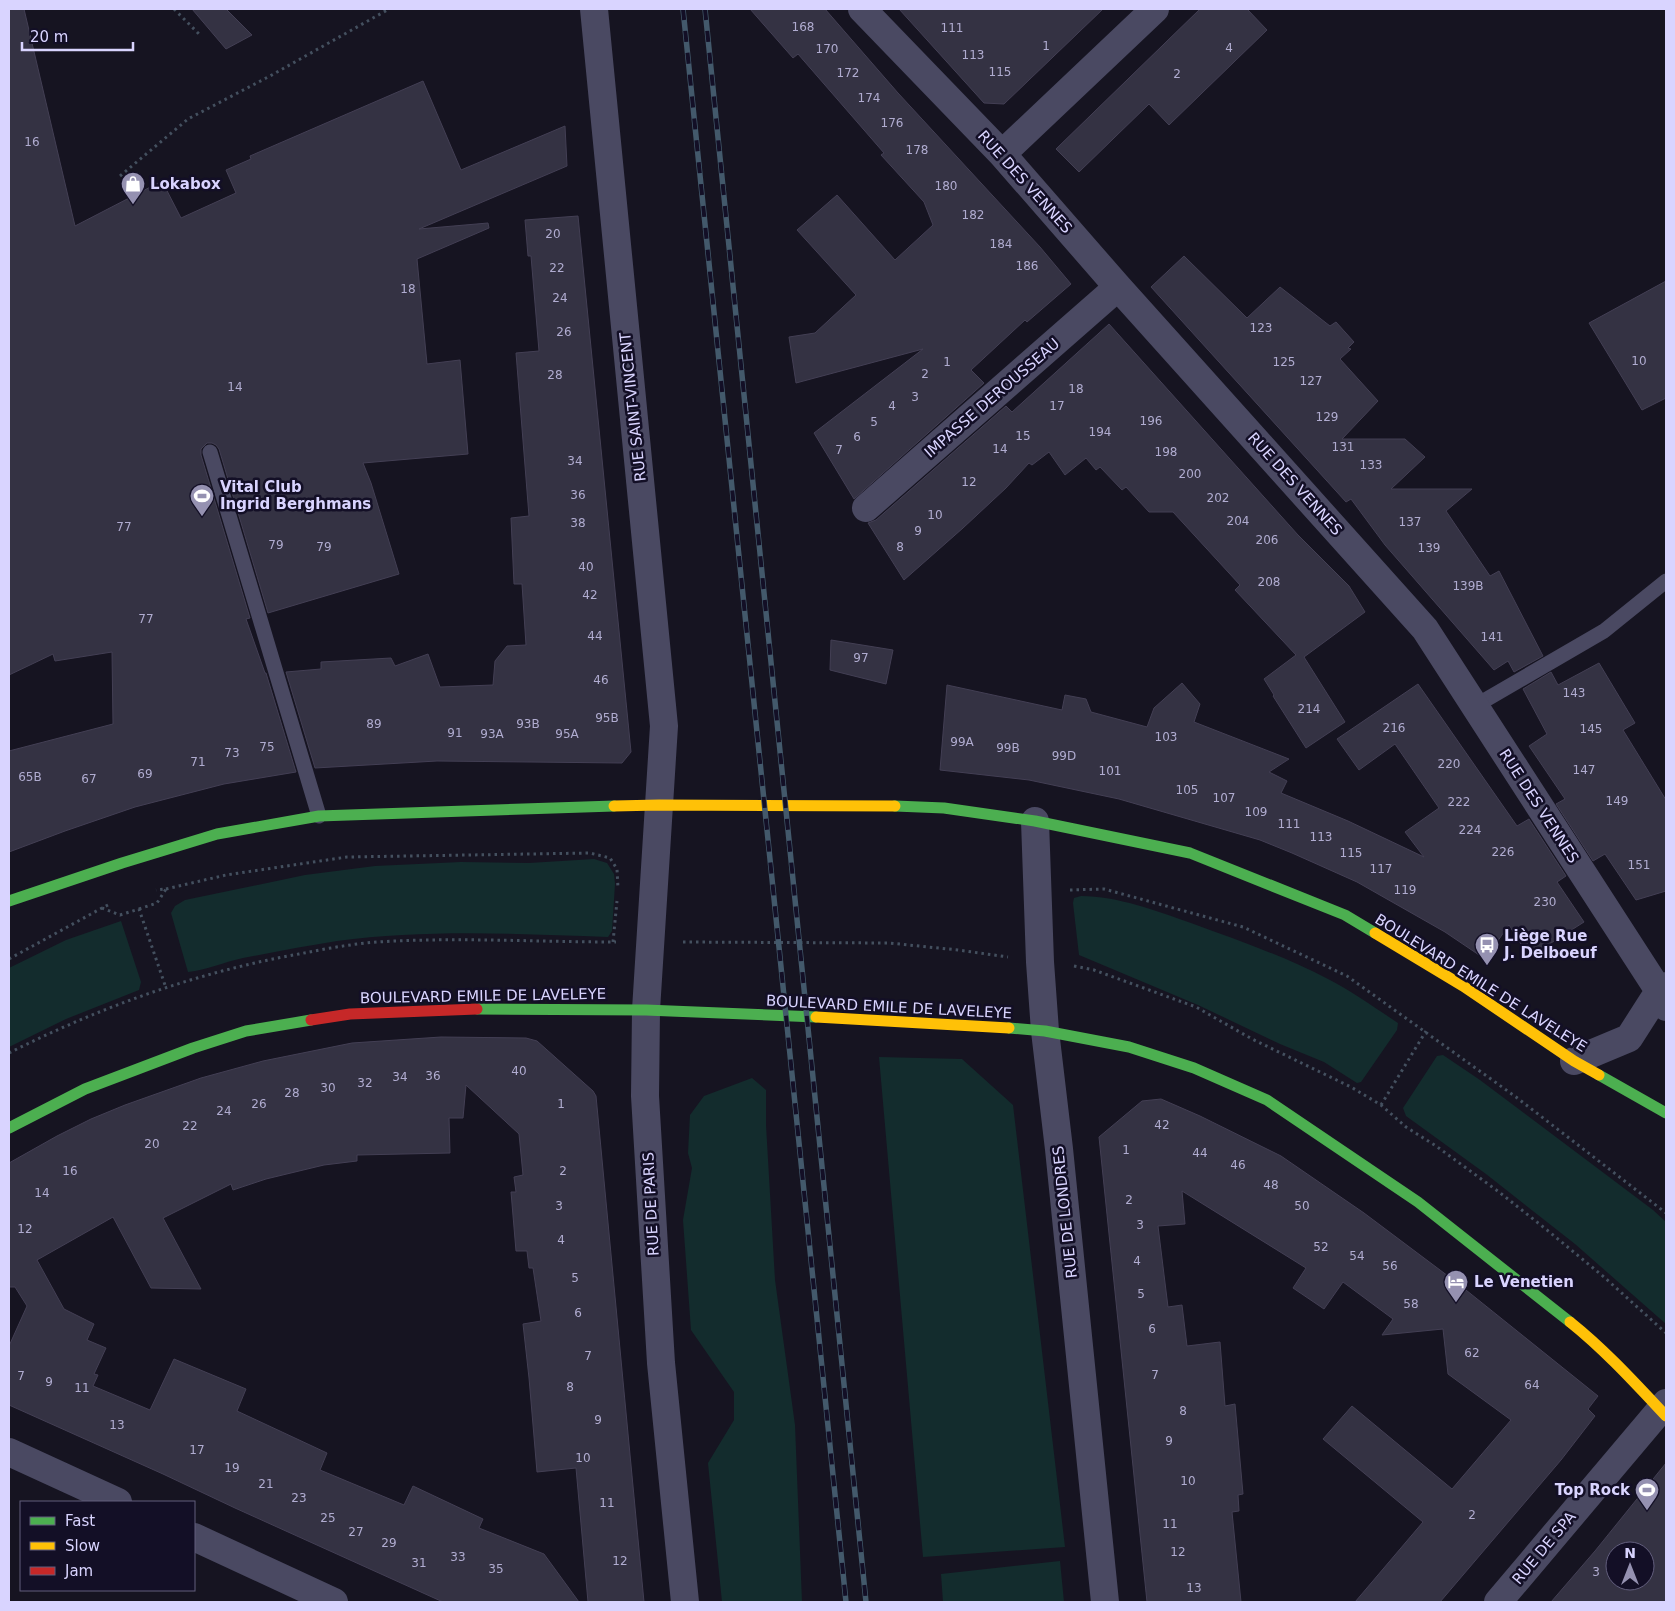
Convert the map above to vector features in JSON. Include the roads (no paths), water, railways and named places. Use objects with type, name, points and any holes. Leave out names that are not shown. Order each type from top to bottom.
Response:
[{"type":"street","name":"RUE SAINT-VINCENT","points":[[594,9],[664,726],[659,805]]},
{"type":"street","name":"RUE DES VENNES","points":[[862,9],[1002,154],[1118,287],[1425,629],[1664,995]]},
{"type":"street","points":[[1002,154],[1155,9]]},
{"type":"street","name":"IMPASSE DEROUSSEAU","points":[[866,508],[1118,287]]},
{"type":"street","name":"BOULEVARD EMILE DE LAVELEYE","points":[[9,901],[122,863],[217,834],[319,816],[659,805],[864,805],[944,808],[1035,821],[1190,853],[1345,915],[1463,986],[1574,1061],[1666,1113]]},
{"type":"street","name":"RUE DE PARIS","points":[[659,805],[646,1010],[645,1096],[661,1363],[685,1602]]},
{"type":"street","name":"RUE DE LONDRES","points":[[1035,821],[1040,962],[1045,1032],[1059,1149],[1105,1602]]},
{"type":"street","points":[[1574,1061],[1629,1038],[1664,995]]},
{"type":"street","name":"BOULEVARD EMILE DE LAVELEYE","points":[[9,1128],[23,1119],[85,1089],[193,1048],[246,1031],[360,1013],[454,1009],[646,1010],[885,1020],[1045,1032],[1129,1047],[1194,1068],[1267,1100],[1418,1202],[1588,1337],[1664,1409]]},
{"type":"street","name":"RUE DE SPA","points":[[1498,1602],[1664,1409]]},
{"type":"street","points":[[9,1452],[116,1501]]},
{"type":"street","points":[[195,1538],[334,1602]]},
{"type":"lane","points":[[210,452],[319,816]]},
{"type":"lane","points":[[1475,706],[1604,631],[1666,581]]},
{"type":"railway","points":[[683,9],[846,1602]]},
{"type":"railway","points":[[705,9],[866,1602]]},
{"type":"place","name":"Lokabox","points":[[133,205]]},
{"type":"place","name":"Vital Club Ingrid Berghmans","points":[[202,517]]},
{"type":"place","name":"Liège Rue J. Delboeuf","points":[[1487,966]]},
{"type":"place","name":"Le Venetien","points":[[1456,1303]]},
{"type":"place","name":"Top Rock","points":[[1647,1511]]}]
